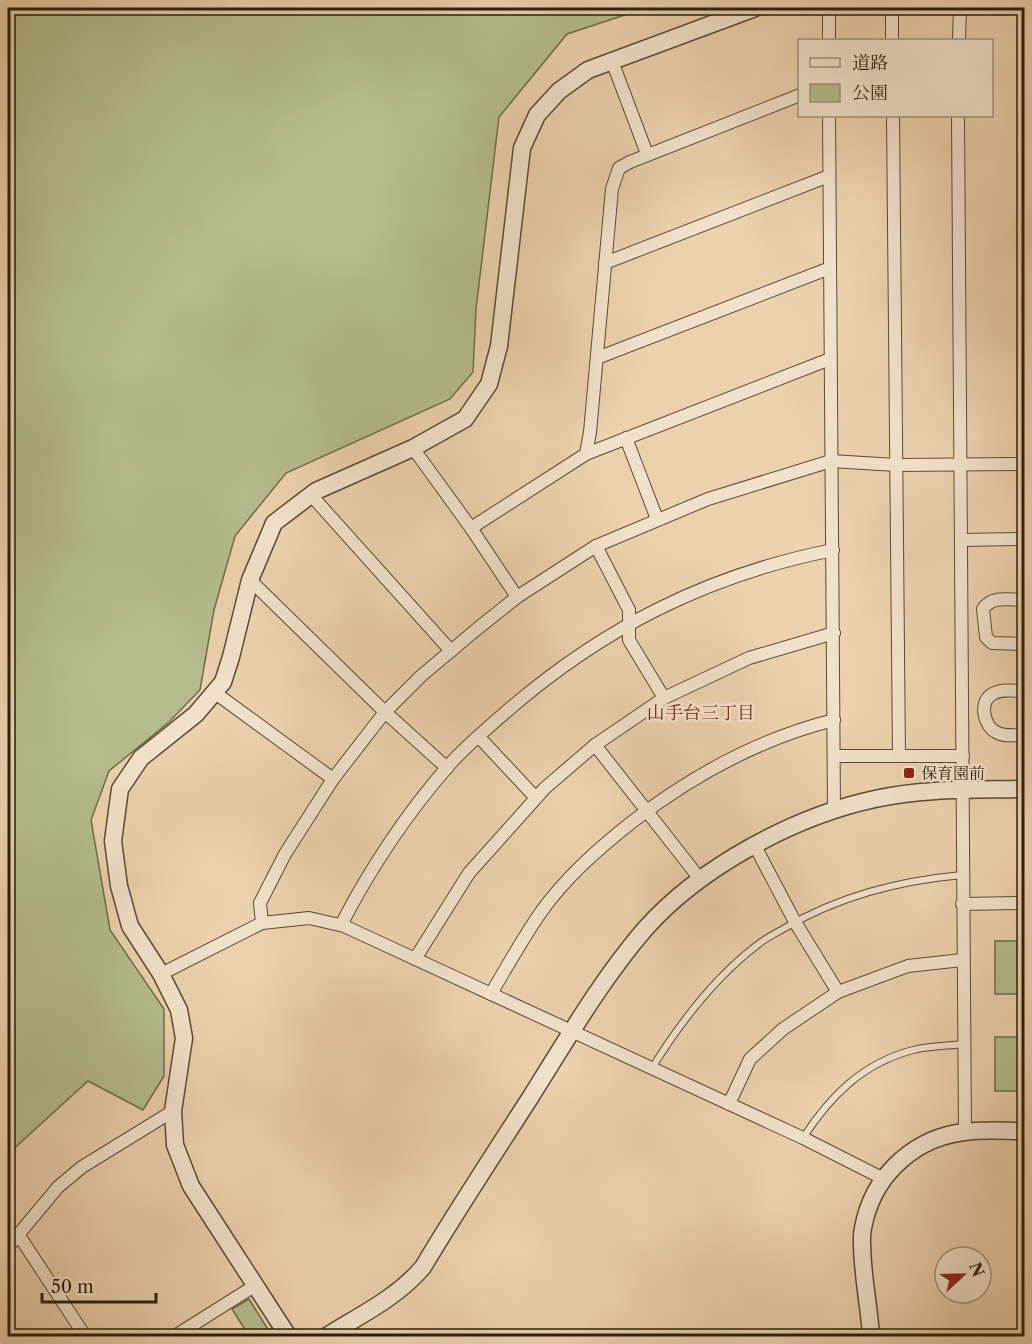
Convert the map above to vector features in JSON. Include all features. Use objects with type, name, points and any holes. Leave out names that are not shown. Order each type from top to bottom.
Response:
[{"type":"street","points":[[288,1336],[191,1186],[175,1145],[173,1111],[184,1038],[179,1010],[162,974],[130,926],[119,886],[113,841],[120,789],[141,758],[196,714],[223,682],[250,580],[274,523],[311,495],[413,448],[465,419],[489,384],[499,346],[522,148],[537,115],[559,90],[588,70],[755,8]]},
{"type":"street","points":[[829,8],[829,39]]},
{"type":"street","points":[[892,8],[892,39]]},
{"type":"street","points":[[959,39],[960,8]]},
{"type":"street","points":[[612,61],[647,154]]},
{"type":"street","points":[[586,454],[590,432],[612,189],[619,168],[647,154],[798,96]]},
{"type":"street","points":[[829,117],[834,810]]},
{"type":"street","points":[[893,117],[899,756]]},
{"type":"street","points":[[958,117],[964,791],[962,960],[965,1132]]},
{"type":"street","points":[[605,263],[829,176]]},
{"type":"street","points":[[597,358],[830,268]]},
{"type":"street","points":[[471,528],[586,454],[830,359]]},
{"type":"street","points":[[626,438],[657,519]]},
{"type":"street","points":[[413,448],[517,597]]},
{"type":"street","points":[[262,923],[260,903],[290,846],[333,779],[385,712],[421,676],[517,597],[596,546],[708,499],[831,461],[896,465],[1024,464]]},
{"type":"street","points":[[311,495],[451,651]]},
{"type":"street","points":[[961,540],[1024,539]]},
{"type":"street","points":[[596,546],[628,610],[629,640],[664,698]]},
{"type":"street","points":[[341,925],[381,855],[447,768],[541,682],[629,623],[699,590],[796,557],[833,550]]},
{"type":"street","points":[[250,580],[385,712],[447,768]]},
{"type":"street","points":[[1024,600],[995,600],[988,602],[983,609],[986,637],[992,643],[1024,644]]},
{"type":"street","points":[[415,959],[469,873],[536,798],[594,745],[664,698],[748,658],[834,633]]},
{"type":"street","points":[[1024,691],[998,691],[990,695],[984,710],[989,728],[997,733],[1024,735]]},
{"type":"street","points":[[214,692],[333,779]]},
{"type":"street","points":[[491,994],[542,911],[571,876],[598,850],[646,811],[686,782],[726,760],[798,729],[834,720]]},
{"type":"street","points":[[479,737],[536,798]]},
{"type":"street","points":[[594,745],[700,879]]},
{"type":"street","points":[[834,756],[963,756]]},
{"type":"street","points":[[327,1336],[393,1296],[415,1278],[611,973],[646,928],[700,879],[783,829],[834,810],[914,792],[1024,789]]},
{"type":"street","points":[[755,846],[795,922],[838,992]]},
{"type":"street","points":[[962,903],[1024,903]]},
{"type":"street","points":[[162,974],[262,923],[309,918],[341,925],[803,1138],[882,1178]]},
{"type":"street","points":[[729,1104],[750,1059],[783,1029],[838,992],[908,966],[962,960]]},
{"type":"street","points":[[8,1247],[58,1187],[82,1167],[173,1111]]},
{"type":"street","points":[[870,1336],[862,1235],[869,1203],[882,1178],[903,1157],[927,1142],[965,1132],[1024,1131]]},
{"type":"street","points":[[18,1234],[85,1336]]},
{"type":"street","points":[[176,1336],[256,1285]]},
{"type":"lane","points":[[652,1069],[681,1024],[717,982],[757,945],[795,922],[862,893],[930,878],[962,875]]},
{"type":"lane","points":[[803,1138],[819,1113],[838,1092],[862,1074],[912,1050],[964,1044]]},
{"type":"green space","points":[[8,8],[646,8],[567,34],[499,117],[476,309],[473,372],[450,399],[286,473],[235,536],[214,610],[200,690],[169,722],[109,771],[91,820],[110,930],[164,1009],[164,1076],[143,1110],[88,1081],[8,1154]]},
{"type":"green space","points":[[995,941],[1017,941],[1018,994],[995,994]]},
{"type":"green space","points":[[995,1037],[1018,1037],[1019,1091],[995,1091]]},
{"type":"green space","points":[[249,1299],[272,1336],[249,1336],[232,1309]]},
{"type":"place","name":"保育園前","points":[[909,773]]},
{"type":"district","name":"山手台三丁目","points":[[701,713]]}]
